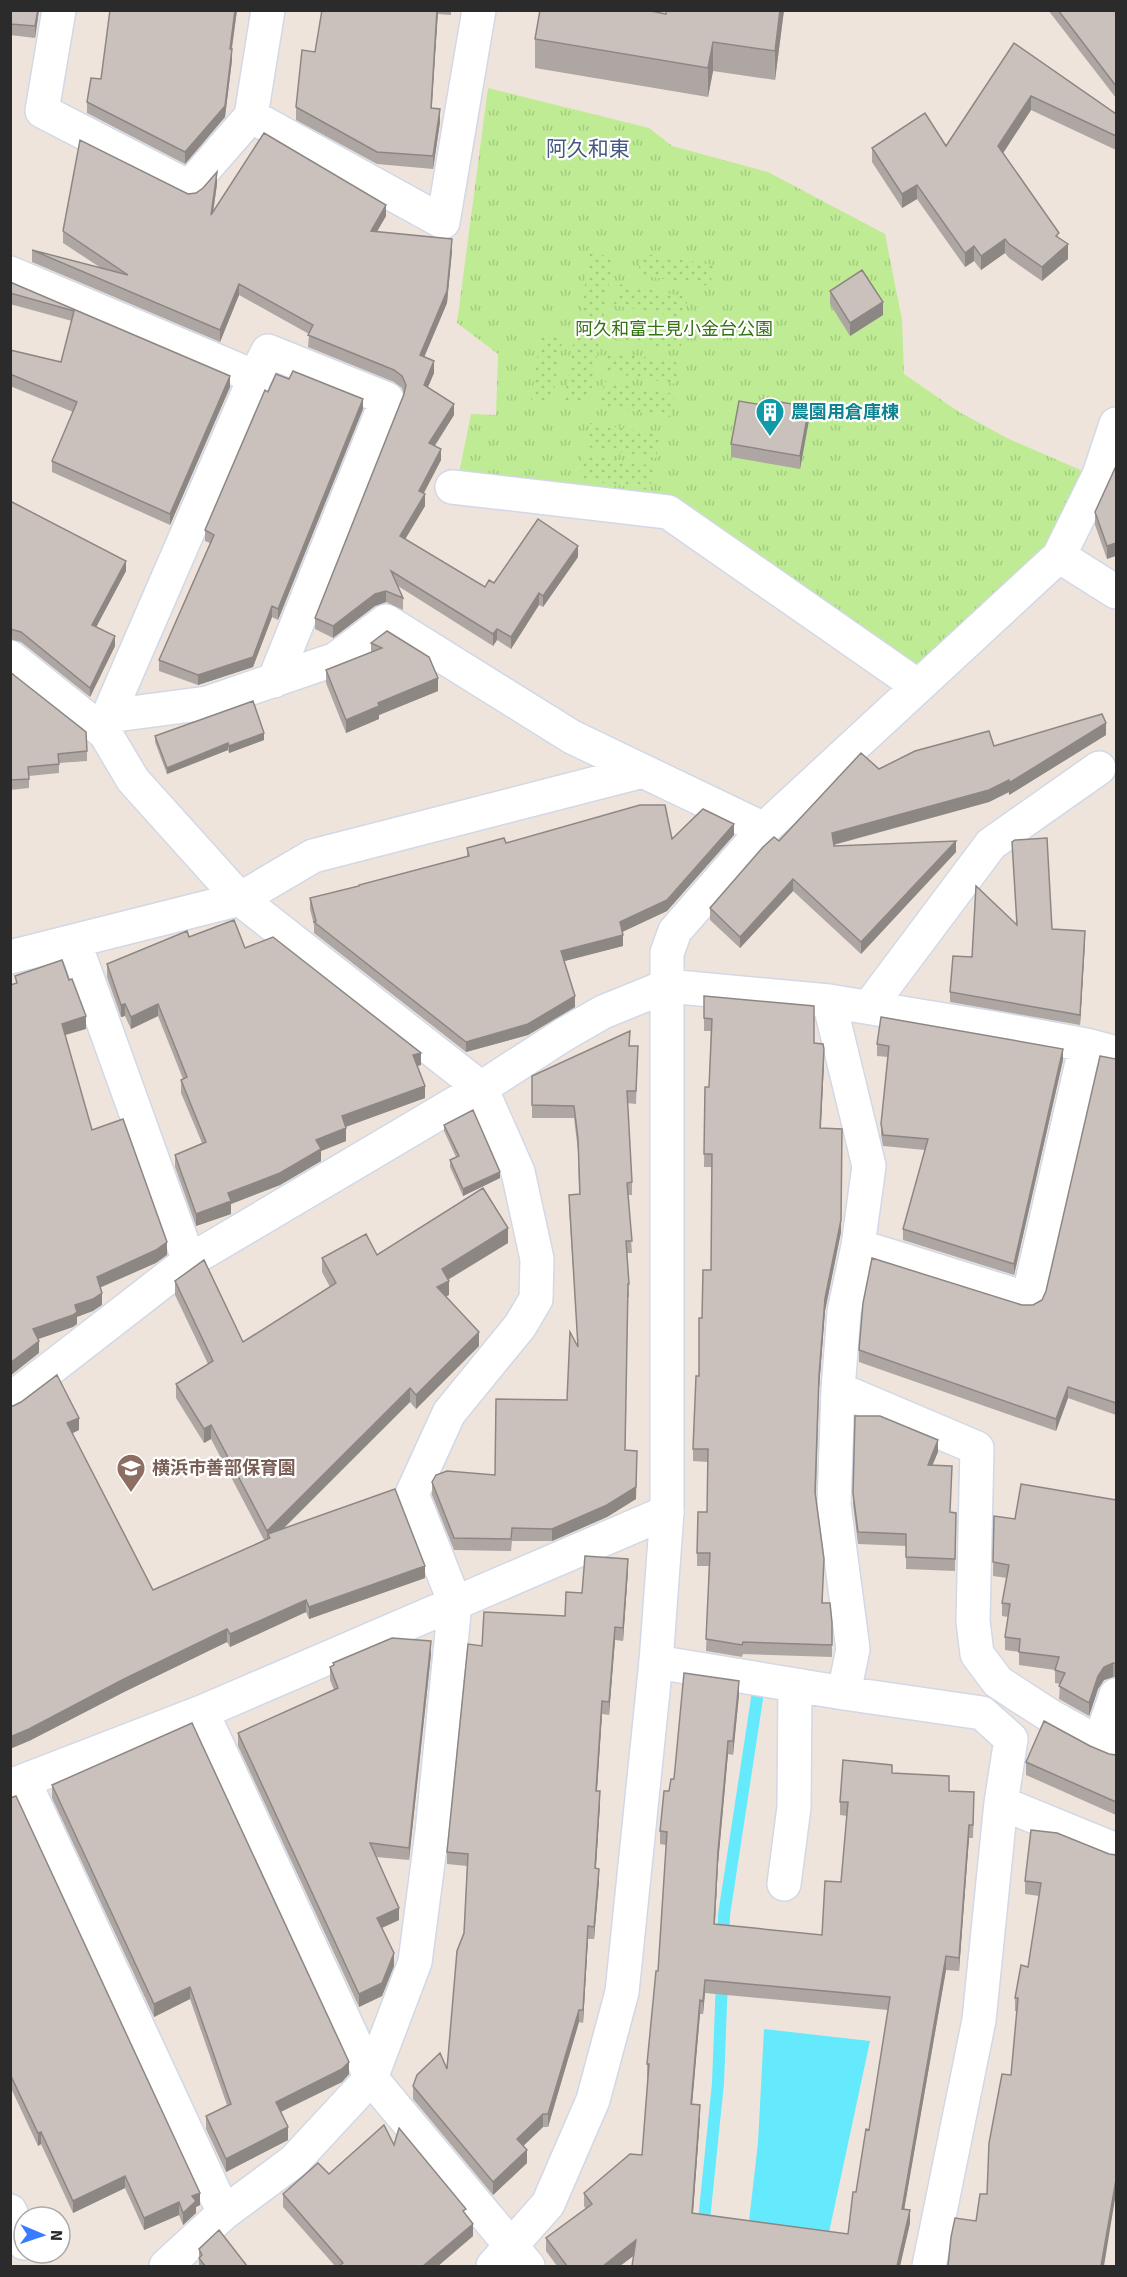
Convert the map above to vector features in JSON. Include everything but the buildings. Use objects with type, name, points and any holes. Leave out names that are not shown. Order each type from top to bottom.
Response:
[{"type":"street","points":[[59,10],[42,111],[189,187],[251,116],[268,10]]},
{"type":"street","points":[[251,116],[443,222],[479,10]]},
{"type":"street","points":[[10,273],[255,377]]},
{"type":"street","points":[[102,730],[268,351],[387,399],[274,681]]},
{"type":"street","points":[[202,1712],[371,2078],[511,2260],[548,2204],[593,2100],[622,1992],[656,1662],[667,1512],[667,986],[668,954],[675,931],[764,829],[1059,556],[1099,475],[1116,424]]},
{"type":"street","points":[[452,486],[668,512],[918,686]]},
{"type":"street","points":[[1059,556],[1116,592]]},
{"type":"street","points":[[102,730],[116,715],[207,703],[336,659],[386,621],[572,737],[764,829]]},
{"type":"street","points":[[10,657],[102,730],[134,780],[240,899],[481,1088],[518,1172],[537,1259],[536,1299],[520,1326],[449,1413],[412,1494],[455,1603],[432,1832],[416,1962],[371,2078],[294,2160],[224,2213],[166,2266]]},
{"type":"street","points":[[869,1007],[991,844],[1099,768]]},
{"type":"street","points":[[10,957],[240,899],[313,856],[643,771]]},
{"type":"street","points":[[74,941],[189,1261]]},
{"type":"street","points":[[10,1400],[189,1261],[481,1088],[563,1035],[603,1012],[667,986],[829,1001],[1101,1049],[1028,1299],[858,1246]]},
{"type":"street","points":[[829,1001],[869,1166],[858,1246],[844,1312],[838,1389],[834,1505],[853,1649],[844,1693]]},
{"type":"street","points":[[838,1389],[977,1448],[973,1621],[977,1654],[998,1682],[1052,1717],[1108,1746],[1116,1695]]},
{"type":"street","points":[[224,2213],[17,1783],[202,1712],[667,1512]]},
{"type":"street","points":[[656,1662],[982,1713],[1011,1739],[1001,1803],[979,2020],[929,2266]]},
{"type":"street","points":[[784,1884],[794,1807],[795,1685]]},
{"type":"street","points":[[1001,1803],[1116,1850]]},
{"type":"green space","name":"阿久和富士見小金台公園","points":[[488,88],[649,128],[672,146],[768,172],[885,234],[902,320],[904,374],[959,412],[1009,439],[1085,472],[1061,530],[925,674],[676,506],[458,478],[471,414],[496,415],[498,354],[457,323]]},
{"type":"green space","points":[[590,253],[613,257],[602,326],[579,323]]},
{"type":"green space","points":[[641,253],[714,265],[710,286],[638,275]]},
{"type":"green space","points":[[618,284],[688,297],[684,318],[614,305]]},
{"type":"green space","points":[[611,316],[685,329],[680,350],[608,338]]},
{"type":"green space","points":[[541,333],[563,336],[552,403],[531,401]]},
{"type":"green space","points":[[575,334],[600,338],[589,404],[564,400]]},
{"type":"green space","points":[[608,351],[679,363],[676,384],[605,372]]},
{"type":"green space","points":[[604,382],[675,394],[671,417],[600,406]]},
{"type":"green space","points":[[590,423],[660,434],[656,458],[587,447]]},
{"type":"green space","points":[[583,454],[654,466],[650,490],[579,479]]},
{"type":"water","points":[[764,2029],[870,2041],[828,2237],[749,2221],[758,2143]]},
{"type":"waterway","points":[[723,1940],[724,1915],[758,1692]]},
{"type":"waterway","points":[[703,2230],[718,2083],[722,1979]]},
{"type":"place","name":"農園用倉庫棟","points":[[770,438]]},
{"type":"place","name":"横浜市善部保育園","points":[[131,1494]]},
{"type":"district","name":"阿久和東","points":[[588,149]]}]
